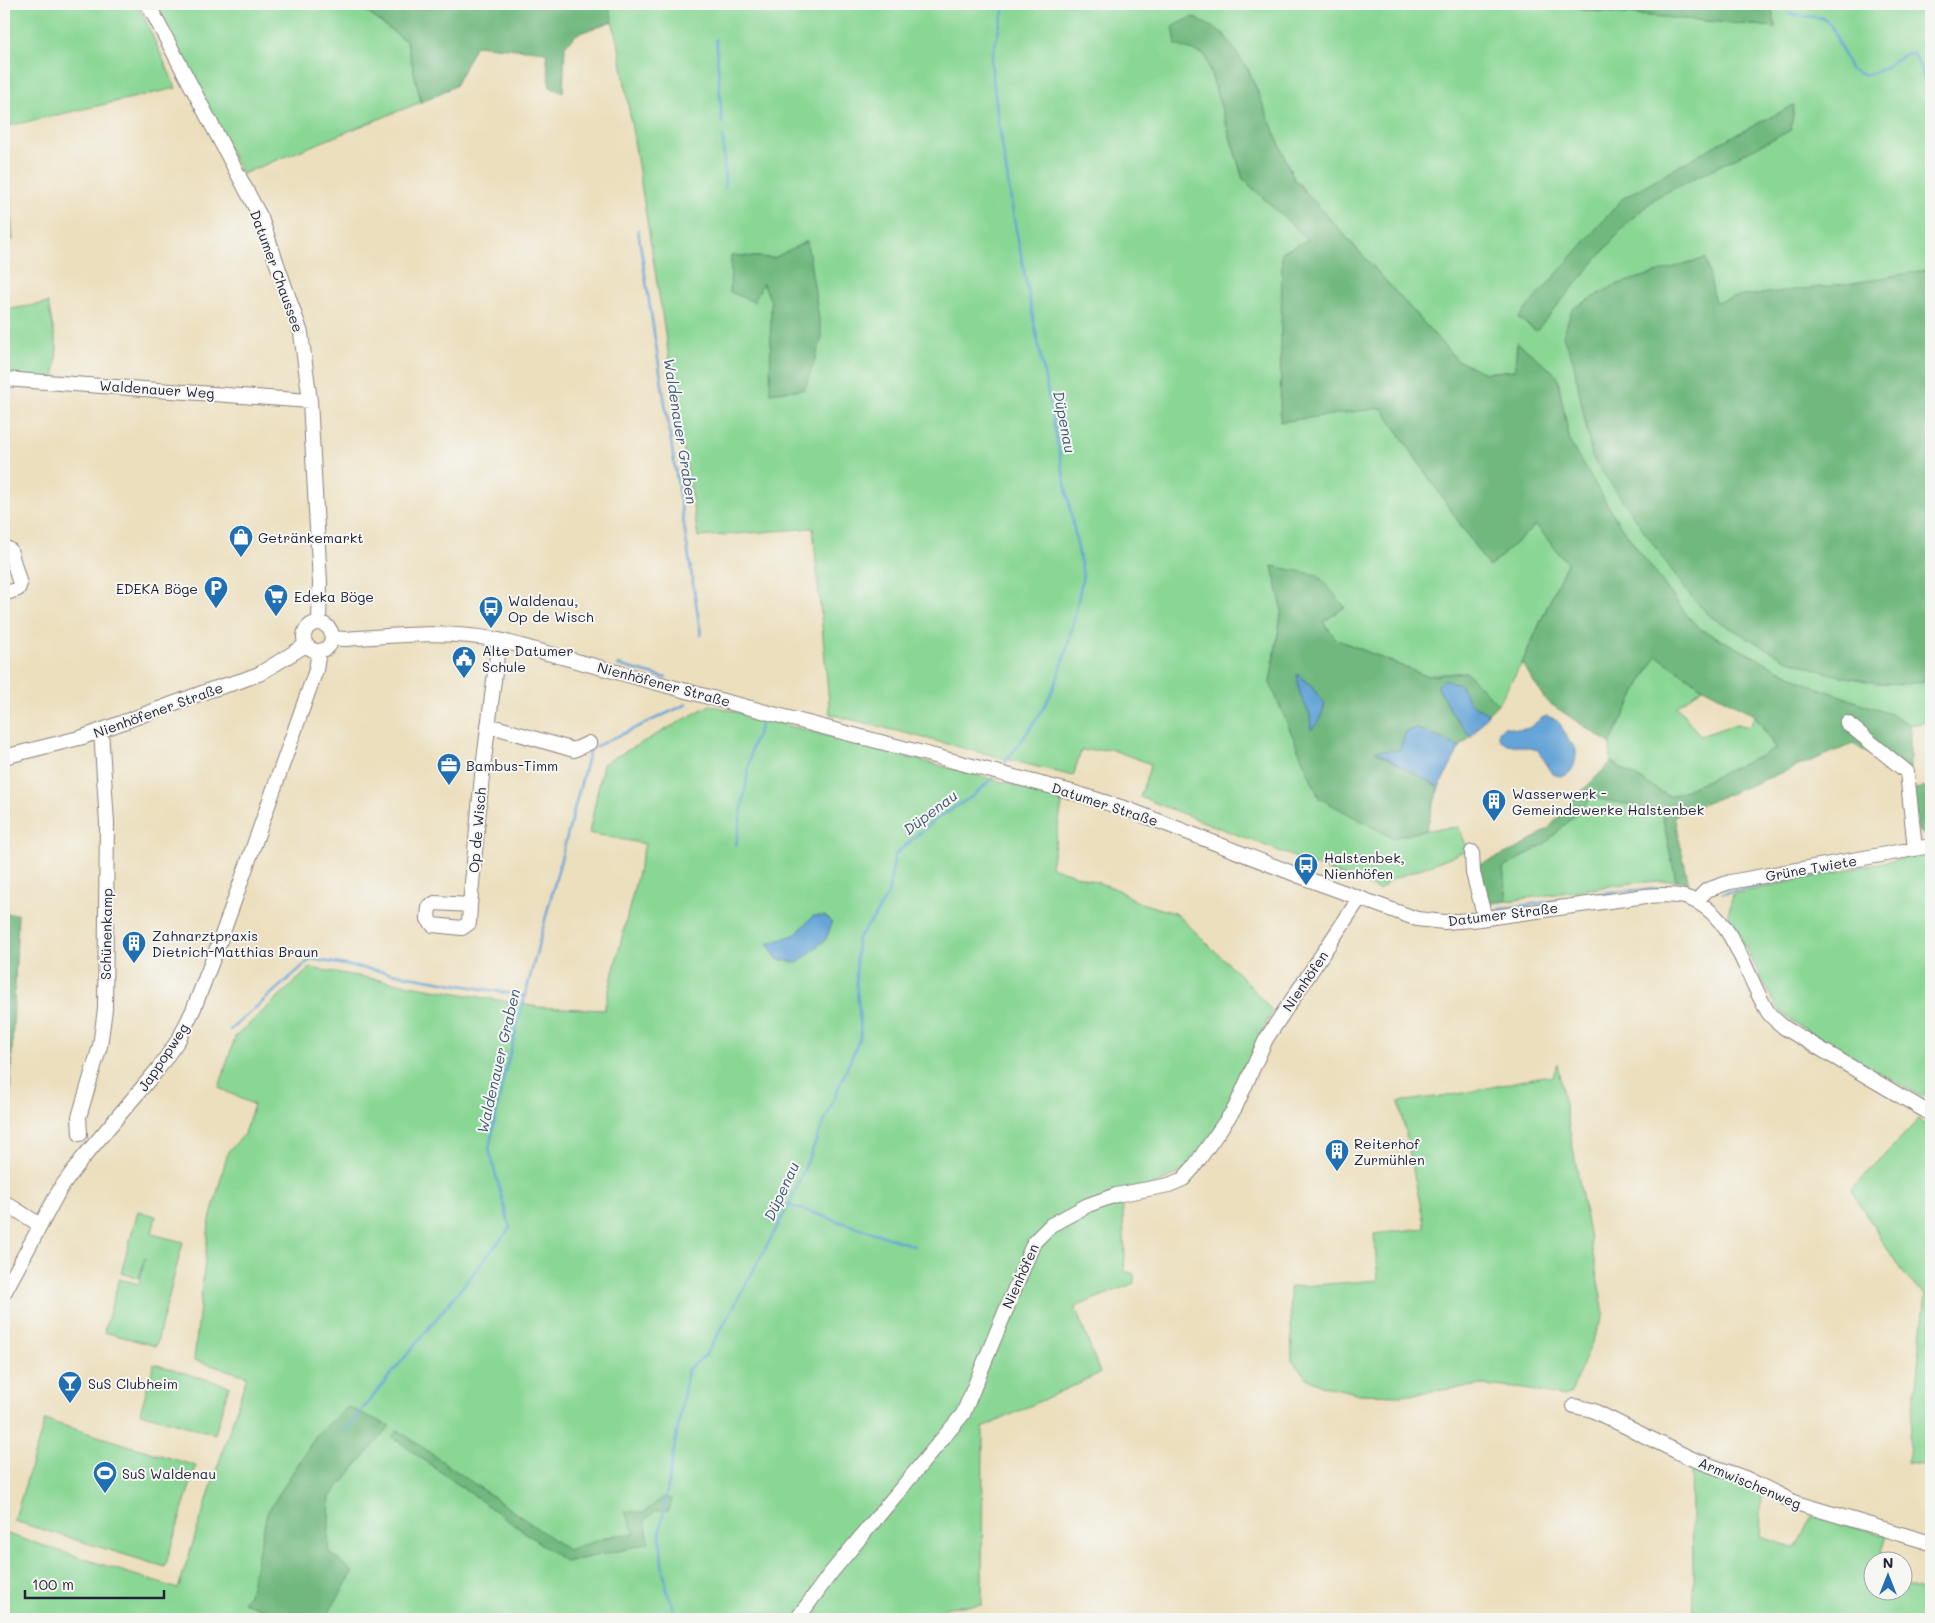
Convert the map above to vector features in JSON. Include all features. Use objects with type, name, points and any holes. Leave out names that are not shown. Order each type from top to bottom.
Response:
[{"type":"street","name":"Datumer Chaussee","points":[[148,4],[261,218],[301,333],[310,401],[320,583],[319,623]]},
{"type":"street","name":"Waldenauer Weg","points":[[4,379],[310,401]]},
{"type":"street","points":[[4,547],[10,550],[20,584],[18,589],[4,594]]},
{"type":"street","points":[[319,623],[326,625],[331,631],[332,638],[328,647],[319,651],[312,650],[306,645],[304,637],[306,630],[311,624],[319,623]]},
{"type":"street","name":"Nienhöfener Straße","points":[[332,638],[444,634],[499,640],[716,699],[1006,774]]},
{"type":"street","name":"Op de Wisch","points":[[470,905],[488,724],[499,640]]},
{"type":"street","name":"Nienhöfener Straße","points":[[4,757],[59,744],[259,674],[306,645]]},
{"type":"street","name":"Jappopweg","points":[[4,1293],[71,1173],[158,1069],[179,1039],[221,938],[273,794],[316,670],[319,651]]},
{"type":"street","points":[[1847,723],[1907,772],[1915,849]]},
{"type":"street","points":[[488,724],[574,750],[589,743]]},
{"type":"street","name":"Schünenkamp","points":[[80,1134],[79,1117],[100,1046],[105,1009],[107,823],[101,730]]},
{"type":"street","name":"Datumer Straße","points":[[1006,774],[1130,810],[1416,919],[1444,922],[1485,918],[1646,896],[1668,895],[1696,901],[1708,908],[1728,932],[1769,1014],[1785,1028],[1931,1114]]},
{"type":"street","name":"Grüne Twiete","points":[[1696,901],[1707,890],[1730,882],[1931,846]]},
{"type":"street","points":[[1472,852],[1473,873],[1485,918]]},
{"type":"street","name":"Nienhöfen","points":[[797,1619],[830,1574],[963,1414],[1034,1242],[1051,1224],[1088,1204],[1116,1195],[1169,1185],[1183,1179],[1235,1108],[1266,1039],[1359,898]]},
{"type":"street","points":[[4,1202],[40,1226]]},
{"type":"street","name":"Armwischenweg","points":[[1574,1406],[1592,1410],[1690,1458],[1745,1478],[1796,1503],[1931,1543]]},
{"type":"green space","points":[[4,4],[138,4],[176,88],[4,127]]},
{"type":"green space","points":[[152,4],[356,4],[407,42],[421,102],[242,174]]},
{"type":"green space","points":[[356,4],[608,4],[613,21],[577,34],[565,46],[563,93],[550,87],[546,52],[476,45],[455,86],[421,102],[407,42]]},
{"type":"green space","points":[[607,4],[1571,4],[1582,10],[1776,27],[1770,4],[1931,4],[1931,721],[1910,725],[1892,715],[1810,685],[1700,629],[1686,614],[1619,524],[1570,443],[1557,375],[1517,343],[1515,370],[1484,373],[1457,360],[1294,179],[1248,69],[1205,55],[1243,179],[1309,240],[1382,408],[1489,567],[1536,525],[1567,563],[1522,663],[1498,704],[1466,672],[1426,676],[1336,639],[1323,622],[1345,607],[1272,566],[1282,608],[1270,683],[1393,838],[1426,830],[1459,827],[1468,850],[1391,880],[1379,890],[1140,797],[1151,764],[1110,749],[1081,751],[1073,776],[830,714],[813,528],[698,537],[618,41]]},
{"type":"green space","points":[[1572,4],[1770,4],[1776,27],[1582,10]]},
{"type":"green space","points":[[1193,17],[1223,33],[1248,69],[1294,179],[1457,360],[1485,373],[1515,370],[1517,342],[1557,375],[1570,443],[1619,524],[1686,614],[1700,629],[1810,685],[1893,715],[1910,725],[1910,769],[1896,770],[1853,744],[1674,816],[1689,884],[1676,880],[1661,810],[1592,798],[1546,843],[1503,868],[1507,901],[1487,904],[1477,875],[1479,865],[1523,846],[1549,828],[1576,797],[1611,762],[1670,797],[1776,749],[1755,715],[1703,688],[1657,656],[1640,684],[1610,743],[1546,701],[1522,663],[1567,563],[1536,525],[1489,567],[1382,408],[1280,422],[1282,252],[1308,240],[1243,179],[1205,55],[1176,45],[1173,26]]},
{"type":"green space","points":[[1794,105],[1791,130],[1657,197],[1630,220],[1536,331],[1518,318],[1623,198],[1714,146]]},
{"type":"green space","points":[[4,129],[13,240],[4,241]]},
{"type":"green space","points":[[807,241],[822,338],[805,389],[770,393],[771,302],[763,283],[754,302],[730,292],[731,255],[774,258]]},
{"type":"green space","points":[[1706,258],[1715,302],[1735,297],[1853,283],[1931,269],[1931,680],[1907,684],[1876,683],[1831,674],[1785,659],[1711,617],[1687,592],[1592,457],[1573,360],[1563,336],[1572,309],[1615,285]]},
{"type":"green space","points":[[48,303],[57,348],[54,381],[4,377],[4,310]]},
{"type":"green space","points":[[1272,566],[1318,575],[1345,607],[1323,622],[1336,639],[1426,676],[1466,672],[1498,704],[1488,714],[1470,703],[1461,686],[1437,686],[1454,716],[1471,737],[1460,747],[1418,729],[1406,731],[1400,750],[1376,752],[1439,787],[1426,830],[1393,838],[1319,798],[1270,683],[1282,609]]},
{"type":"green space","points":[[1657,655],[1703,688],[1677,706],[1700,736],[1736,724],[1750,727],[1755,715],[1776,750],[1670,797],[1611,762],[1610,743]]},
{"type":"green space","points":[[710,705],[1063,798],[1051,867],[1114,888],[1138,902],[1177,914],[1245,980],[1273,1012],[1265,1025],[1231,1106],[1194,1165],[1158,1184],[1122,1194],[1124,1271],[1134,1274],[1134,1283],[1075,1307],[1100,1373],[983,1428],[982,1605],[945,1607],[934,1619],[5,1619],[4,1533],[178,1589],[247,1376],[194,1360],[209,1224],[228,1151],[243,1136],[254,1105],[219,1088],[235,1037],[310,968],[538,1007],[604,1010],[645,844],[589,833],[603,764]]},
{"type":"green space","points":[[1931,787],[1931,834],[1924,835],[1918,831],[1912,789]]},
{"type":"green space","points":[[1592,798],[1661,810],[1676,880],[1630,883],[1507,901],[1503,868],[1546,843]]},
{"type":"green space","points":[[1931,852],[1931,1084],[1922,1097],[1791,1021],[1777,1008],[1728,914],[1733,894]]},
{"type":"green space","points":[[4,914],[18,914],[10,1095],[4,1095]]},
{"type":"green space","points":[[1557,1063],[1604,1313],[1571,1393],[1563,1397],[1525,1389],[1483,1385],[1401,1395],[1360,1394],[1321,1385],[1306,1377],[1292,1361],[1290,1287],[1378,1280],[1374,1234],[1425,1228],[1399,1102],[1464,1093],[1543,1076],[1553,1077]]},
{"type":"green space","points":[[1918,1120],[1931,1128],[1931,1466],[1907,1463],[1926,1294],[1904,1275],[1851,1190]]},
{"type":"green space","points":[[138,1211],[156,1216],[152,1234],[183,1242],[156,1346],[104,1332],[119,1279],[139,1284],[145,1258],[139,1278],[121,1273]]},
{"type":"green space","points":[[154,1364],[229,1386],[215,1434],[140,1413]]},
{"type":"green space","points":[[348,1407],[390,1426],[330,1497],[328,1551],[353,1572],[325,1619],[294,1619],[243,1602],[249,1595],[267,1513],[317,1434]]},
{"type":"green space","name":"SuS Waldenau","points":[[45,1420],[196,1466],[165,1567],[14,1521]]},
{"type":"green space","points":[[398,1430],[568,1550],[615,1535],[635,1534],[625,1511],[643,1513],[664,1497],[672,1499],[669,1511],[655,1511],[645,1521],[649,1542],[623,1550],[566,1562],[392,1437]]},
{"type":"green space","points":[[1691,1464],[1762,1493],[1760,1537],[1796,1548],[1812,1515],[1887,1536],[1882,1550],[1862,1550],[1862,1600],[1912,1600],[1912,1588],[1931,1594],[1931,1619],[1694,1619]]},
{"type":"water","points":[[1297,674],[1310,685],[1325,704],[1319,722],[1311,730],[1310,715],[1300,695]]},
{"type":"water","points":[[1445,679],[1461,686],[1470,703],[1488,714],[1471,737],[1454,716],[1437,686]]},
{"type":"water","points":[[1547,716],[1560,723],[1568,740],[1576,749],[1574,766],[1564,776],[1553,774],[1538,750],[1503,743],[1499,738],[1499,731],[1503,727],[1525,729]]},
{"type":"water","points":[[1418,729],[1460,747],[1439,787],[1375,751],[1400,750],[1406,731]]},
{"type":"water","points":[[813,916],[825,916],[832,923],[826,939],[798,963],[777,959],[768,944],[796,934]]},
{"type":"waterway","name":"Düpenau","points":[[1000,769],[1036,720],[1053,689],[1067,648],[1083,575],[1014,219],[998,119],[991,61],[1005,4]]},
{"type":"waterway","points":[[1789,14],[1823,18],[1831,25],[1850,69],[1861,74],[1875,72],[1907,54],[1914,53],[1926,84],[1931,88]]},
{"type":"waterway","points":[[716,39],[722,123]]},
{"type":"waterway","points":[[723,136],[725,187]]},
{"type":"waterway","name":"Waldenauer Graben","points":[[638,230],[701,635]]},
{"type":"waterway","points":[[618,665],[666,678]]},
{"type":"waterway","name":"Waldenauer Graben","points":[[345,1431],[510,1228],[489,1149],[504,1076],[590,749],[687,704]]},
{"type":"waterway","points":[[736,845],[752,747],[761,725]]},
{"type":"waterway","name":"Düpenau","points":[[678,1619],[668,1594],[662,1564],[660,1531],[688,1369],[705,1356],[789,1205],[861,1035],[856,978],[857,939],[874,918],[888,894],[895,855],[933,821],[973,796],[994,777]]},
{"type":"waterway","points":[[1723,893],[1834,870]]},
{"type":"waterway","points":[[1494,910],[1612,892],[1668,888]]},
{"type":"waterway","points":[[230,1030],[311,959],[524,996]]},
{"type":"waterway","points":[[789,1205],[914,1246]]},
{"type":"place","name":"Getränkemarkt","points":[[241,558]]},
{"type":"place","name":"EDEKA Böge","points":[[216,609]]},
{"type":"place","name":"Edeka Böge","points":[[276,617]]},
{"type":"place","name":"Waldenau, Op de Wisch","points":[[491,629]]},
{"type":"place","name":"Alte Datumer Schule","points":[[464,679]]},
{"type":"place","name":"Bambus-Timm","points":[[449,786]]},
{"type":"place","name":"Wasserwerk - Gemeindewerke Halstenbek","points":[[1494,822]]},
{"type":"place","name":"Halstenbek, Nienhöfen","points":[[1306,886]]},
{"type":"place","name":"Zahnarztpraxis Dietrich-Matthias Braun","points":[[134,964]]},
{"type":"place","name":"Reiterhof Zurmühlen","points":[[1337,1172]]},
{"type":"place","name":"SuS Clubheim","points":[[70,1404]]},
{"type":"place","name":"SuS Waldenau","points":[[105,1494]]}]
